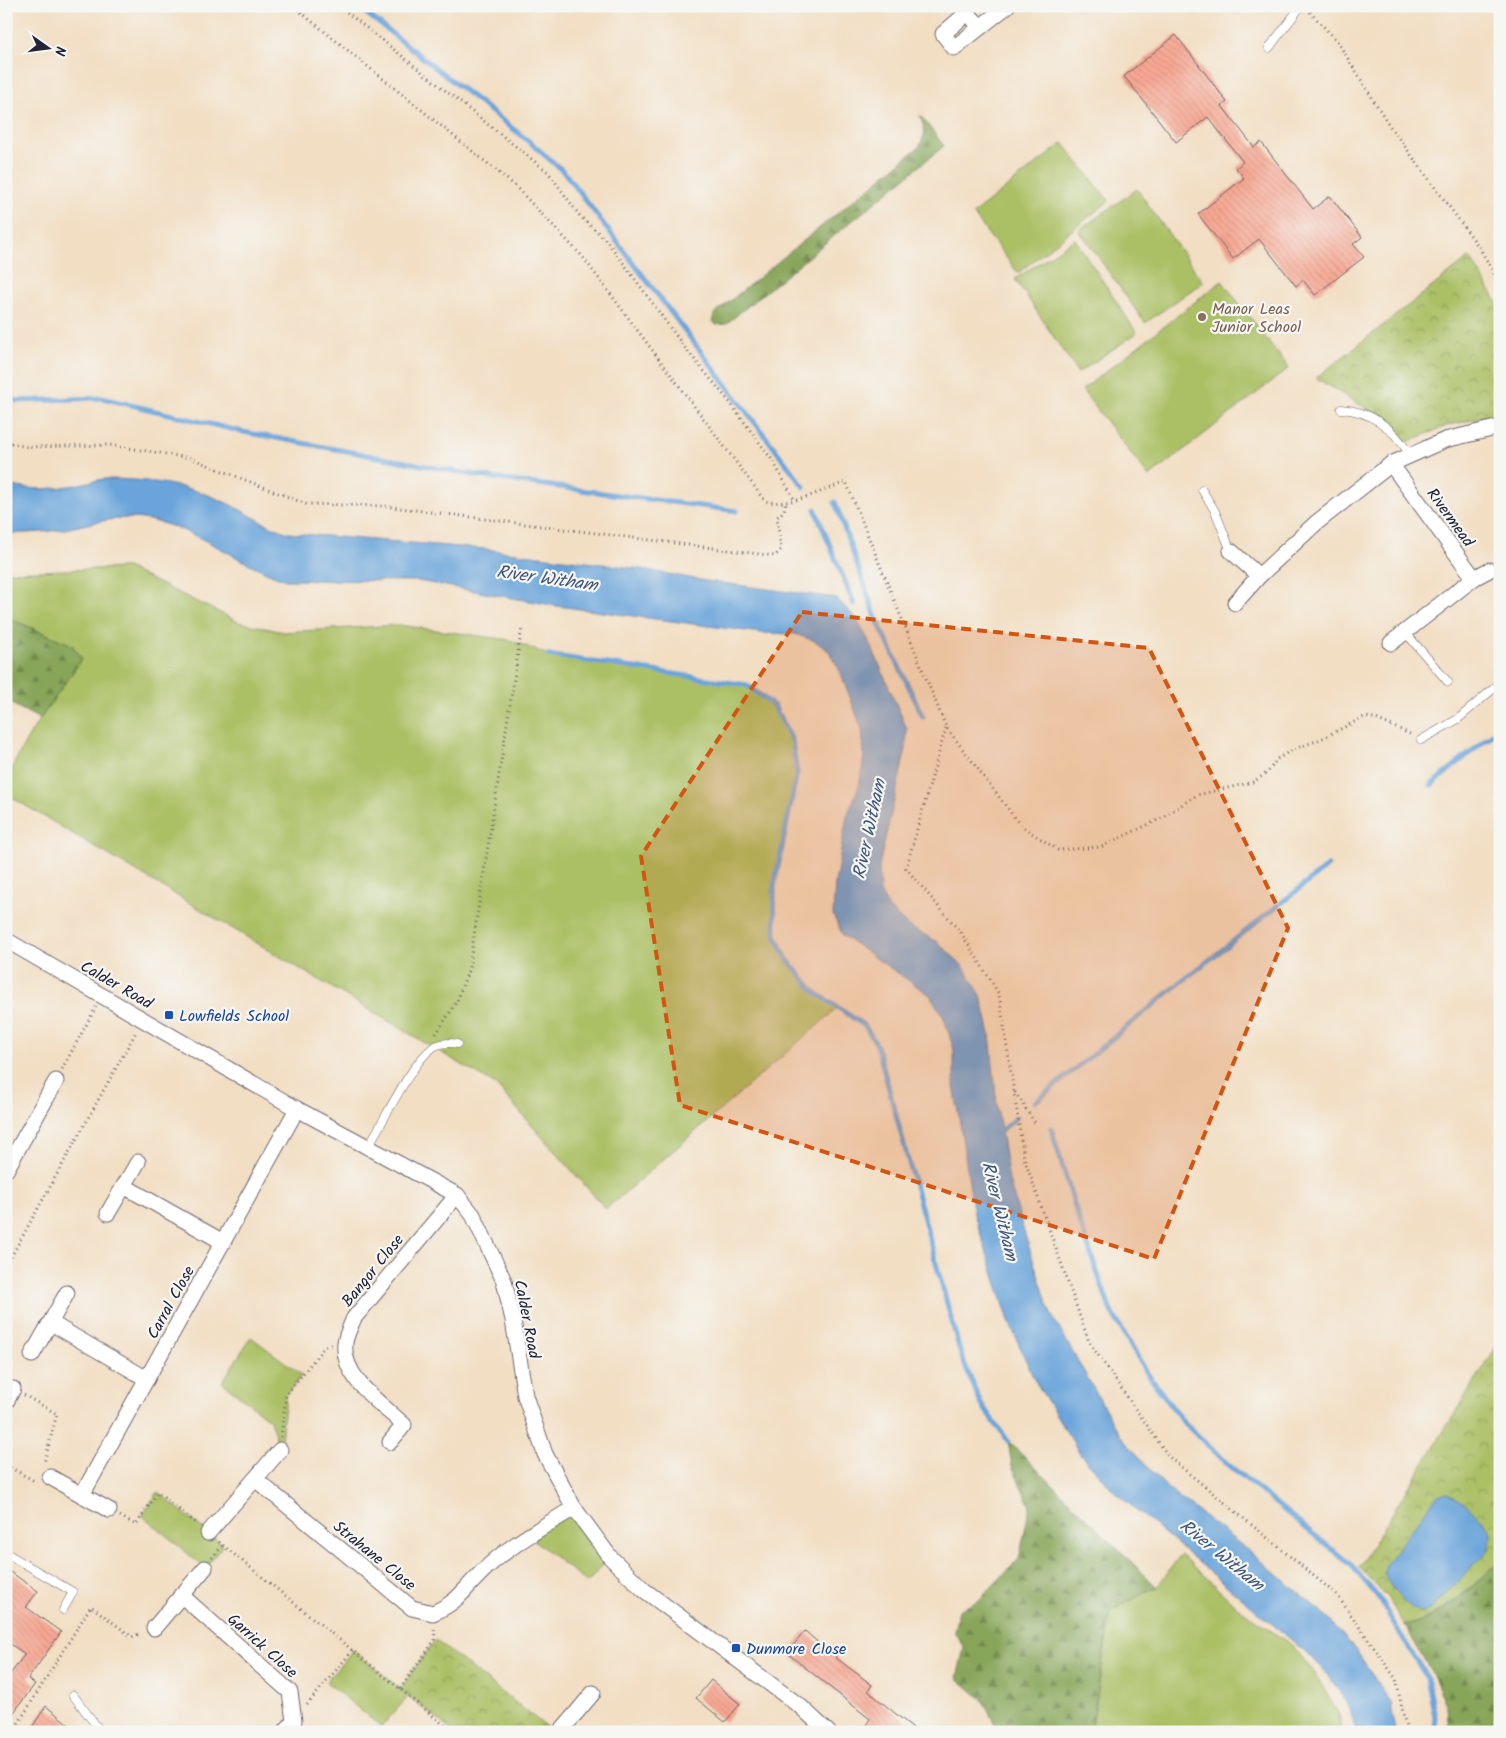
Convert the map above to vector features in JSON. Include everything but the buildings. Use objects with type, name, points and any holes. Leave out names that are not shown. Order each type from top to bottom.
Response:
[{"type":"street","points":[[981,26],[1007,6]]},
{"type":"street","points":[[1235,603],[1258,576],[1316,523],[1391,464],[1445,440],[1500,427]]},
{"type":"street","name":"Rivermead","points":[[1391,464],[1474,578]]},
{"type":"street","points":[[1231,551],[1258,576]]},
{"type":"street","points":[[1391,643],[1474,578],[1489,570]]},
{"type":"street","name":"Calder Road","points":[[6,940],[297,1109],[457,1195],[473,1215],[504,1281],[513,1320],[526,1396],[546,1454],[574,1508],[610,1558],[644,1590],[801,1707],[828,1732]]},
{"type":"street","points":[[6,1170],[56,1081]]},
{"type":"street","name":"Carral Close","points":[[82,1495],[297,1109]]},
{"type":"street","points":[[108,1213],[138,1162]]},
{"type":"street","points":[[124,1186],[223,1242]]},
{"type":"street","name":"Bangor Close","points":[[345,1342],[354,1318],[457,1195]]},
{"type":"street","points":[[32,1356],[67,1293]]},
{"type":"street","points":[[51,1323],[147,1379]]},
{"type":"street","points":[[345,1342],[346,1360],[356,1379],[404,1425],[390,1442]]},
{"type":"street","points":[[208,1533],[280,1450]]},
{"type":"street","points":[[43,1475],[109,1510]]},
{"type":"street","name":"Strahane Close","points":[[255,1479],[412,1608],[432,1613]]},
{"type":"street","points":[[432,1613],[458,1600],[482,1572],[509,1550],[574,1508]]},
{"type":"street","points":[[154,1628],[205,1568]]},
{"type":"street","name":"Garrick Close","points":[[181,1595],[290,1692],[289,1726]]},
{"type":"street","points":[[560,1732],[593,1693]]},
{"type":"lane","points":[[1269,48],[1304,8]]},
{"type":"lane","points":[[1341,409],[1356,410],[1386,425],[1399,437],[1410,455]]},
{"type":"lane","points":[[1202,490],[1215,511],[1231,551]]},
{"type":"lane","points":[[1405,632],[1448,682]]},
{"type":"lane","points":[[1421,740],[1458,719],[1500,684]]},
{"type":"lane","points":[[370,1148],[373,1138],[422,1058],[435,1046],[451,1042],[458,1044]]},
{"type":"lane","points":[[6,1553],[73,1592],[62,1610]]},
{"type":"lane","points":[[73,1695],[101,1732]]},
{"type":"path","points":[[293,6],[513,184],[582,256],[765,501],[775,504],[786,502],[846,482],[946,727],[1021,826],[1058,850],[1101,848],[1160,819],[1197,795],[1253,782],[1268,772],[1277,759],[1294,749],[1319,740],[1364,717],[1374,718],[1421,740]]},
{"type":"path","points":[[339,6],[548,172],[580,216],[606,240],[620,257],[685,348],[728,400],[773,461],[794,499]]},
{"type":"path","points":[[1304,8],[1337,41],[1389,125],[1480,247],[1500,284]]},
{"type":"path","points":[[6,442],[27,447],[110,446],[190,458],[306,504],[384,506],[775,556],[781,550],[777,517],[784,511],[786,502]]},
{"type":"path","points":[[422,1058],[457,1001],[469,968],[522,626]]},
{"type":"path","points":[[946,727],[906,868],[962,934],[999,994],[1024,1158],[1089,1342],[1169,1458],[1337,1595],[1396,1679],[1407,1732]]},
{"type":"path","points":[[56,1081],[102,996]]},
{"type":"path","points":[[6,1266],[143,1019]]},
{"type":"path","points":[[1014,1090],[1035,1123]]},
{"type":"path","points":[[280,1450],[286,1395],[325,1346],[345,1342]]},
{"type":"path","points":[[6,1465],[43,1475],[57,1414],[10,1396]]},
{"type":"path","points":[[109,1510],[136,1525],[158,1492],[453,1732]]},
{"type":"path","points":[[13,1732],[91,1606],[132,1637],[154,1628]]},
{"type":"path","points":[[400,1689],[435,1640],[432,1613]]},
{"type":"path","points":[[289,1726],[353,1650]]},
{"type":"highlighted area","points":[[802,612],[1149,648],[1288,928],[1154,1259],[680,1105],[641,856]]},
{"type":"green space","points":[[920,115],[944,146],[726,324],[716,325],[713,321],[714,314],[920,146],[925,132]]},
{"type":"green space","points":[[1063,143],[1109,201],[1018,273],[973,214]]},
{"type":"green space","points":[[1137,189],[1203,282],[1145,323],[1079,230]]},
{"type":"green space","points":[[1075,239],[1137,333],[1078,373],[1015,279]]},
{"type":"green space","points":[[1470,257],[1500,307],[1500,396],[1492,415],[1446,426],[1405,443],[1397,427],[1316,378]]},
{"type":"green space","points":[[1222,281],[1289,368],[1149,477],[1082,390]]},
{"type":"green space","points":[[127,568],[239,622],[283,632],[399,625],[510,640],[548,655],[747,685],[774,706],[792,740],[797,773],[774,887],[775,935],[787,959],[815,992],[839,1007],[606,1209],[496,1085],[6,794],[8,779],[25,744],[82,659],[72,645],[6,617],[6,572]]},
{"type":"green space","points":[[6,617],[72,645],[82,659],[40,719],[6,701]]},
{"type":"green space","points":[[251,1337],[302,1375],[286,1395],[280,1450],[270,1420],[222,1382]]},
{"type":"green space","points":[[1500,1341],[1500,1561],[1456,1600],[1432,1615],[1405,1626],[1387,1597],[1359,1567]]},
{"type":"green space","points":[[1008,1441],[1157,1587],[1111,1611],[1091,1732],[999,1732],[982,1699],[957,1678],[964,1648],[954,1631],[959,1610],[978,1601],[1019,1559],[1030,1506],[1012,1466]]},
{"type":"green space","points":[[158,1492],[223,1545],[205,1568],[142,1515]]},
{"type":"green space","points":[[574,1508],[610,1557],[587,1583],[529,1536]]},
{"type":"green space","points":[[1181,1554],[1237,1607],[1293,1646],[1315,1674],[1339,1715],[1342,1732],[1091,1732],[1111,1610],[1157,1587]]},
{"type":"green space","points":[[1500,1561],[1500,1732],[1449,1732],[1447,1706],[1432,1673],[1405,1626],[1419,1622],[1444,1609],[1468,1591]]},
{"type":"green space","points":[[435,1640],[553,1732],[453,1732],[400,1689]]},
{"type":"green space","points":[[353,1650],[409,1696],[381,1727],[326,1682]]},
{"type":"water","name":"River Witham","points":[[103,479],[163,483],[206,494],[289,533],[485,549],[641,569],[706,581],[836,598],[856,618],[870,643],[907,729],[906,749],[879,866],[880,892],[889,908],[908,926],[938,942],[963,966],[981,995],[990,1034],[997,1106],[1009,1180],[1051,1314],[1120,1435],[1167,1488],[1253,1554],[1324,1614],[1356,1650],[1391,1703],[1395,1732],[1356,1732],[1349,1709],[1331,1679],[1307,1653],[1116,1493],[1081,1455],[1034,1379],[1010,1324],[974,1214],[954,1086],[954,1050],[944,1018],[930,995],[843,936],[833,915],[835,883],[847,816],[859,786],[864,757],[862,729],[840,671],[829,651],[815,641],[795,634],[762,633],[557,606],[418,581],[286,580],[268,573],[199,537],[162,523],[143,519],[120,519],[52,531],[6,534],[6,485],[44,489],[66,487]]},
{"type":"water","points":[[1446,1493],[1465,1504],[1485,1523],[1491,1535],[1491,1541],[1488,1551],[1432,1608],[1424,1613],[1400,1598],[1384,1574],[1386,1564],[1438,1495]]},
{"type":"waterway","points":[[357,6],[531,143],[564,172],[804,487]]},
{"type":"waterway","points":[[6,397],[17,401],[102,398],[243,432],[492,478],[737,511]]},
{"type":"waterway","points":[[835,502],[876,618],[923,717]]},
{"type":"waterway","points":[[815,509],[854,604]]},
{"type":"waterway","points":[[548,655],[747,685],[774,706],[792,740],[797,773],[774,887],[775,935],[787,959],[815,992],[865,1026],[877,1045],[961,1355],[981,1404],[1008,1441]]},
{"type":"waterway","points":[[1431,785],[1500,728]]},
{"type":"waterway","points":[[1035,1102],[1180,983],[1328,866]]},
{"type":"waterway","points":[[998,1133],[1017,1117]]},
{"type":"waterway","points":[[1051,1128],[1079,1220],[1110,1309],[1147,1373],[1184,1423],[1230,1466],[1351,1565],[1378,1597],[1427,1678],[1435,1716],[1434,1732]]},
{"type":"place","name":"Manor Leas Junior School","points":[[1202,317]]},
{"type":"place","name":"Lowfields School","points":[[169,1015]]},
{"type":"place","name":"Dunmore Close","points":[[736,1648]]}]
